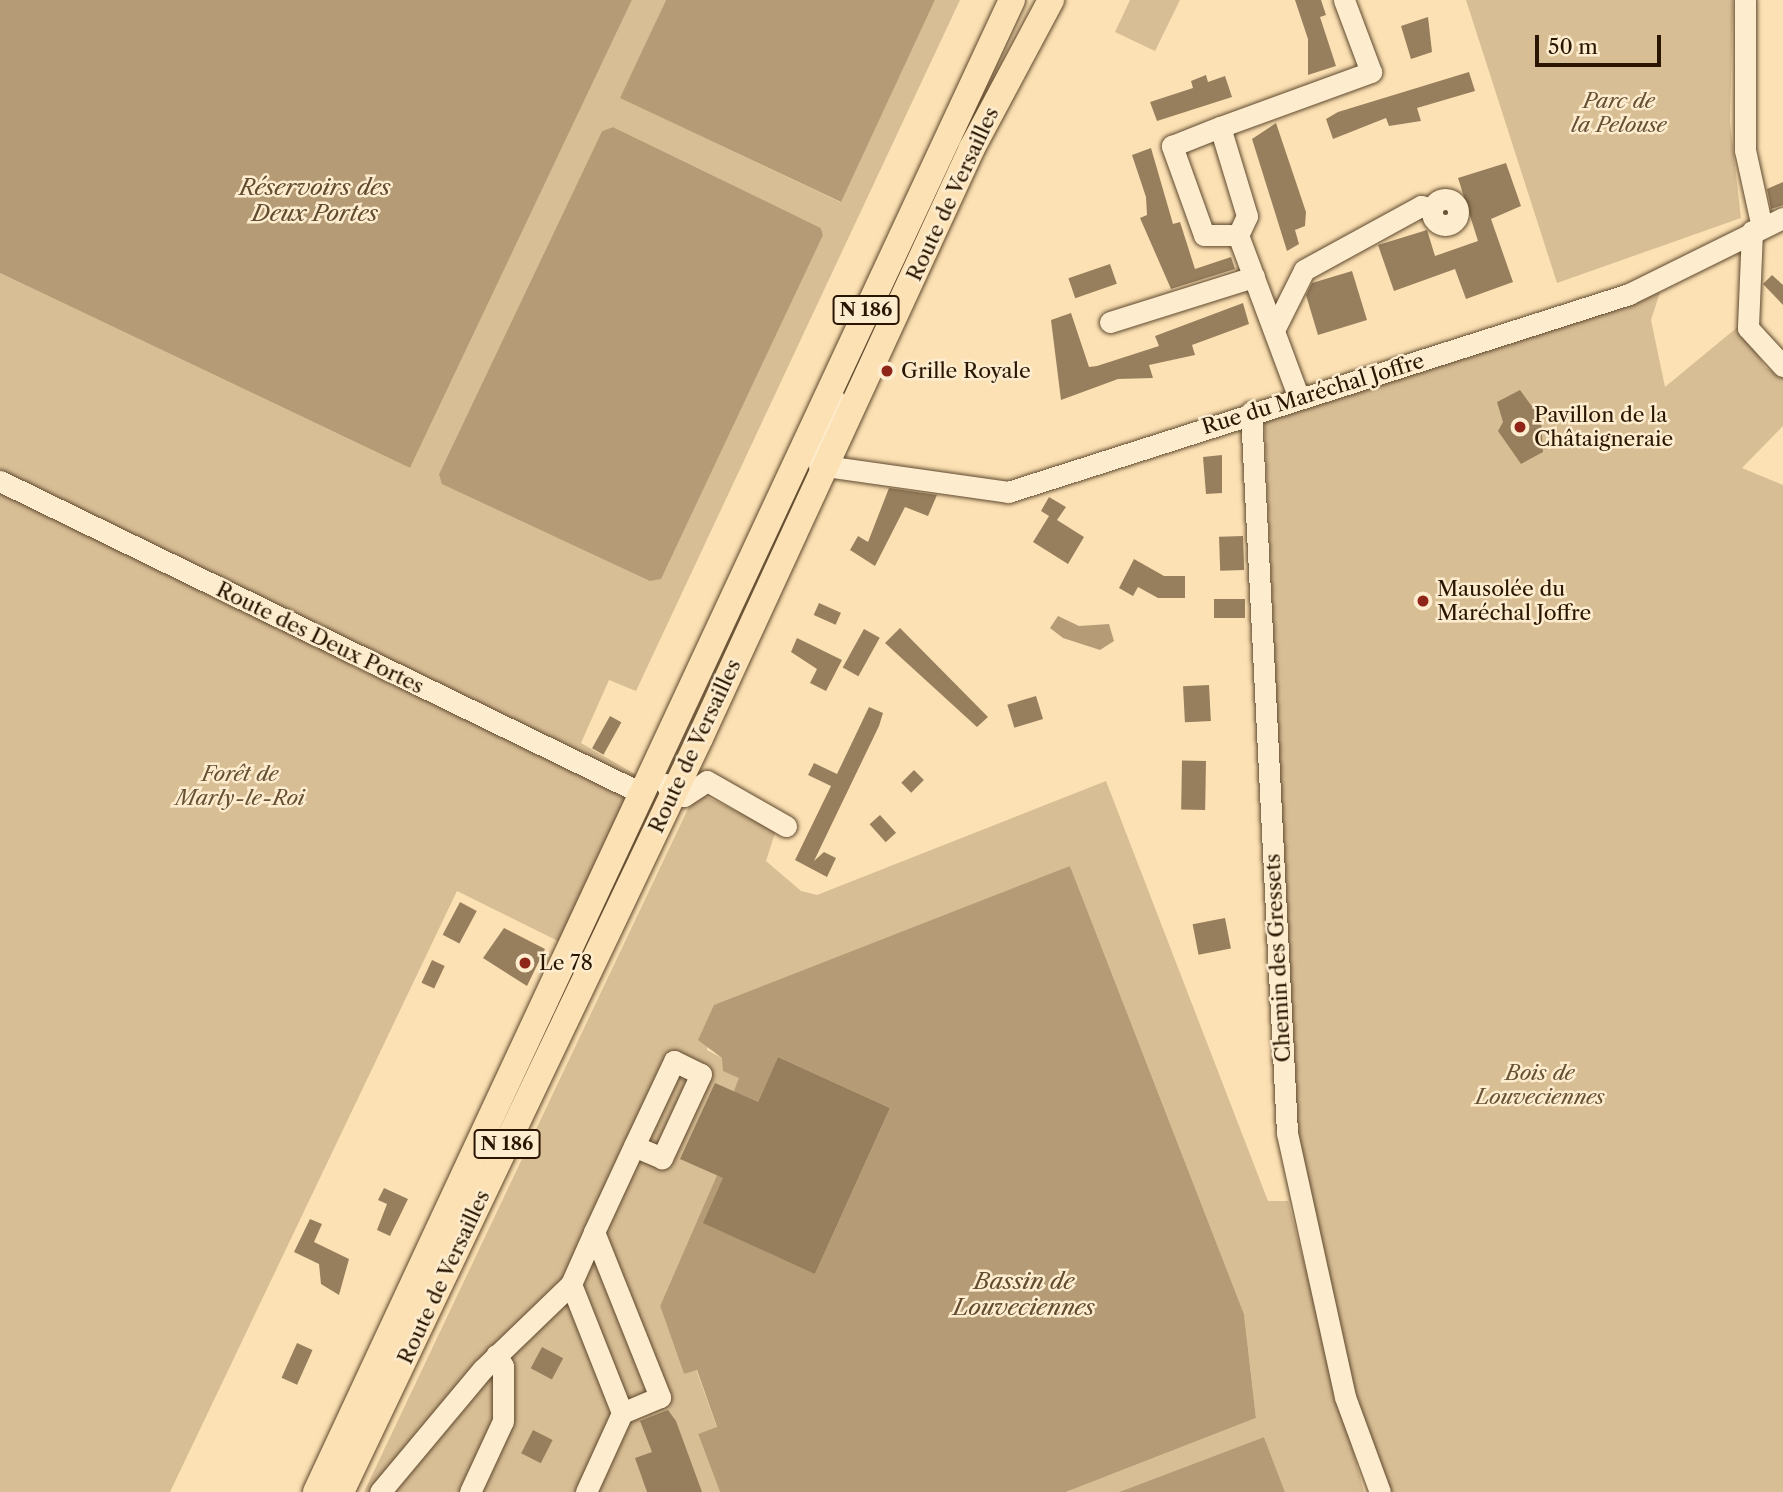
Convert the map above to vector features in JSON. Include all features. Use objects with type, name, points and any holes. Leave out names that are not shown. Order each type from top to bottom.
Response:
[{"type":"main road","name":"Route de Versailles","points":[[335,1492],[641,793],[1013,0]]},
{"type":"main road","points":[[972,148],[1034,0]]},
{"type":"main road","name":"Route de Versailles","points":[[335,1492],[700,738],[972,148],[1051,0]]},
{"type":"street","points":[[1238,235],[1203,235],[1172,146],[1371,72],[1344,0]]},
{"type":"street","points":[[1745,0],[1745,150],[1757,229],[1748,328],[1783,366]]},
{"type":"street","points":[[1220,127],[1247,216],[1238,235],[1299,398]]},
{"type":"street","points":[[1274,330],[1304,270],[1421,206],[1432,209]]},
{"type":"street","name":"Rue du Maréchal Joffre","points":[[827,467],[1009,492],[1251,412],[1629,294],[1783,218]]},
{"type":"street","points":[[1110,322],[1254,277]]},
{"type":"street","points":[[827,467],[817,458],[847,349]]},
{"type":"street","name":"Chemin des Gressets","points":[[1251,412],[1287,1133],[1345,1397],[1380,1492]]},
{"type":"street","name":"Route des Deux Portes","points":[[0,481],[641,793]]},
{"type":"street","points":[[700,738],[707,782]]},
{"type":"street","points":[[655,763],[672,795],[696,793],[707,782]]},
{"type":"street","points":[[707,782],[786,826]]},
{"type":"street","points":[[380,1492],[496,1355],[571,1284],[634,1146]]},
{"type":"street","points":[[586,1492],[622,1413],[660,1397],[594,1232]]},
{"type":"street","points":[[571,1284],[622,1413]]},
{"type":"street","points":[[470,1492],[503,1421],[503,1366],[496,1355]]},
{"type":"green space","name":"Forêt de Marly-le-Roi","points":[[632,0],[666,0],[621,98],[840,202],[935,0],[960,0],[636,691],[609,680],[581,743],[647,781],[570,947],[457,891],[170,1492],[0,1492],[0,273],[410,468]],"holes":[[[613,127],[821,228],[823,235],[439,474],[602,131]]]},
{"type":"green space","points":[[1130,0],[1180,0],[1155,51],[1115,32]]},
{"type":"green space","name":"Parc de la Pelouse","points":[[1466,0],[1733,0],[1730,122],[1741,218],[1557,283]]},
{"type":"green space","name":"Bois de Louveciennes","points":[[1662,286],[1651,320],[1665,387],[1740,325],[1765,367],[1783,378],[1783,426],[1742,468],[1783,485],[1783,1492],[1390,1492],[1355,1393],[1295,1132],[1264,415]]},
{"type":"green space","points":[[1106,781],[1268,1201],[1288,1201],[1364,1492],[1285,1492],[1264,1437],[1119,1492],[1066,1492],[1256,1418],[1244,1314],[1070,866],[708,1045],[707,1050],[722,1058],[778,1057],[890,1108],[815,1274],[717,1175],[660,1306],[684,1374],[696,1369],[717,1428],[698,1434],[720,1492],[364,1492],[696,792],[776,830],[766,861],[801,891],[817,895]]},
{"type":"water","name":"Réservoirs des Deux Portes","points":[[0,0],[632,0],[410,468],[0,273]]},
{"type":"water","points":[[666,0],[935,0],[841,202],[620,98]]},
{"type":"water","points":[[613,127],[821,228],[823,235],[661,579],[650,581],[442,484],[439,474],[602,131]]},
{"type":"water","points":[[1058,616],[1079,626],[1109,624],[1114,641],[1100,650],[1063,638],[1050,628]]},
{"type":"water","name":"Bassin de Louveciennes","points":[[1070,866],[1244,1314],[1256,1418],[1066,1492],[720,1492],[698,1434],[717,1427],[697,1370],[684,1374],[660,1306],[717,1175],[711,1164],[815,1274],[890,1108],[778,1057],[748,1124],[734,1091],[739,1078],[723,1071],[722,1058],[698,1040],[714,1005]]},
{"type":"water","points":[[1264,1437],[1285,1492],[1119,1492]]},
{"type":"building","points":[[1295,0],[1321,0],[1326,15],[1320,17],[1336,66],[1308,75],[1308,39]]},
{"type":"building","points":[[1428,17],[1432,52],[1411,59],[1401,26]]},
{"type":"building","points":[[1469,72],[1475,91],[1417,108],[1421,121],[1389,126],[1386,118],[1333,139],[1326,119],[1338,112]]},
{"type":"building","points":[[1206,75],[1208,82],[1225,76],[1232,97],[1157,121],[1150,102],[1193,88],[1191,81]]},
{"type":"building","points":[[1276,123],[1306,212],[1305,226],[1295,230],[1299,244],[1287,251],[1252,139]]},
{"type":"building","points":[[1151,148],[1173,224],[1180,222],[1195,269],[1231,257],[1235,269],[1171,289],[1140,218],[1147,215],[1146,197],[1132,155]]},
{"type":"building","points":[[1506,163],[1521,206],[1491,219],[1513,282],[1466,299],[1455,269],[1394,291],[1378,245],[1427,230],[1435,256],[1478,241],[1458,178]]},
{"type":"building","points":[[1783,182],[1783,205],[1771,209],[1767,189]]},
{"type":"building","points":[[1110,264],[1117,284],[1075,298],[1068,278]]},
{"type":"building","points":[[1352,271],[1367,320],[1318,335],[1306,295],[1312,283]]},
{"type":"building","points":[[1772,275],[1783,285],[1783,305],[1763,284]]},
{"type":"building","points":[[1243,303],[1249,324],[1192,345],[1195,355],[1149,365],[1153,378],[1118,379],[1061,400],[1051,320],[1071,313],[1089,367],[1159,346],[1155,336]]},
{"type":"building","name":"Pavillon de la Châtaigneraie","points":[[1520,390],[1541,419],[1543,452],[1521,464],[1498,431],[1503,422],[1497,402]]},
{"type":"building","points":[[1222,455],[1222,493],[1206,494],[1203,457]]},
{"type":"building","points":[[889,488],[937,495],[928,516],[905,507],[875,566],[850,550],[858,536],[868,542]]},
{"type":"building","points":[[1049,497],[1066,507],[1057,520],[1084,537],[1068,564],[1033,542],[1049,516],[1041,511]]},
{"type":"building","points":[[1243,536],[1244,570],[1220,571],[1219,537]]},
{"type":"building","points":[[1134,559],[1164,576],[1185,576],[1185,598],[1158,598],[1138,587],[1133,596],[1119,588]]},
{"type":"building","points":[[1214,599],[1245,599],[1245,618],[1214,618]]},
{"type":"building","points":[[819,603],[841,613],[836,625],[814,615]]},
{"type":"building","points":[[900,628],[988,717],[977,727],[885,643]]},
{"type":"building","points":[[864,629],[880,638],[858,676],[843,667]]},
{"type":"building","points":[[797,638],[842,660],[826,691],[810,683],[817,669],[791,652]]},
{"type":"building","points":[[1209,685],[1211,721],[1185,722],[1183,686]]},
{"type":"building","points":[[1036,696],[1043,719],[1014,728],[1007,705]]},
{"type":"building","points":[[869,707],[883,713],[879,726],[814,861],[824,852],[836,858],[827,877],[795,860],[831,786],[808,775],[814,763],[837,774]]},
{"type":"building","points":[[610,716],[621,722],[603,755],[592,748]]},
{"type":"building","points":[[1182,761],[1206,761],[1205,810],[1181,810]]},
{"type":"building","points":[[914,770],[924,780],[911,793],[901,783]]},
{"type":"building","points":[[880,815],[896,833],[886,842],[870,824]]},
{"type":"building","points":[[460,902],[477,911],[459,944],[443,935]]},
{"type":"building","points":[[1225,918],[1231,948],[1199,955],[1193,924]]},
{"type":"building","points":[[504,928],[545,949],[527,986],[483,958]]},
{"type":"building","points":[[432,960],[445,966],[434,989],[421,983]]},
{"type":"building","points":[[778,1057],[890,1108],[815,1274],[703,1223],[723,1178],[680,1159],[715,1083],[758,1102]]},
{"type":"building","points":[[384,1188],[408,1199],[390,1236],[377,1230],[387,1204],[378,1200]]},
{"type":"building","points":[[310,1219],[322,1224],[314,1242],[349,1259],[339,1295],[321,1284],[319,1264],[294,1252]]},
{"type":"building","points":[[297,1343],[313,1350],[297,1385],[282,1378]]},
{"type":"building","points":[[542,1347],[563,1358],[552,1379],[531,1368]]},
{"type":"building","points":[[668,1410],[676,1421],[702,1492],[647,1492],[635,1458],[652,1452],[640,1421]]},
{"type":"building","points":[[533,1430],[553,1440],[541,1463],[521,1453]]},
{"type":"place","name":"Grille Royale","points":[[887,371]]},
{"type":"place","name":"Pavillon de la Châtaigneraie","points":[[1520,427]]},
{"type":"place","name":"Mausolée du Maréchal Joffre","points":[[1423,601]]},
{"type":"place","name":"Le 78","points":[[525,963]]}]
